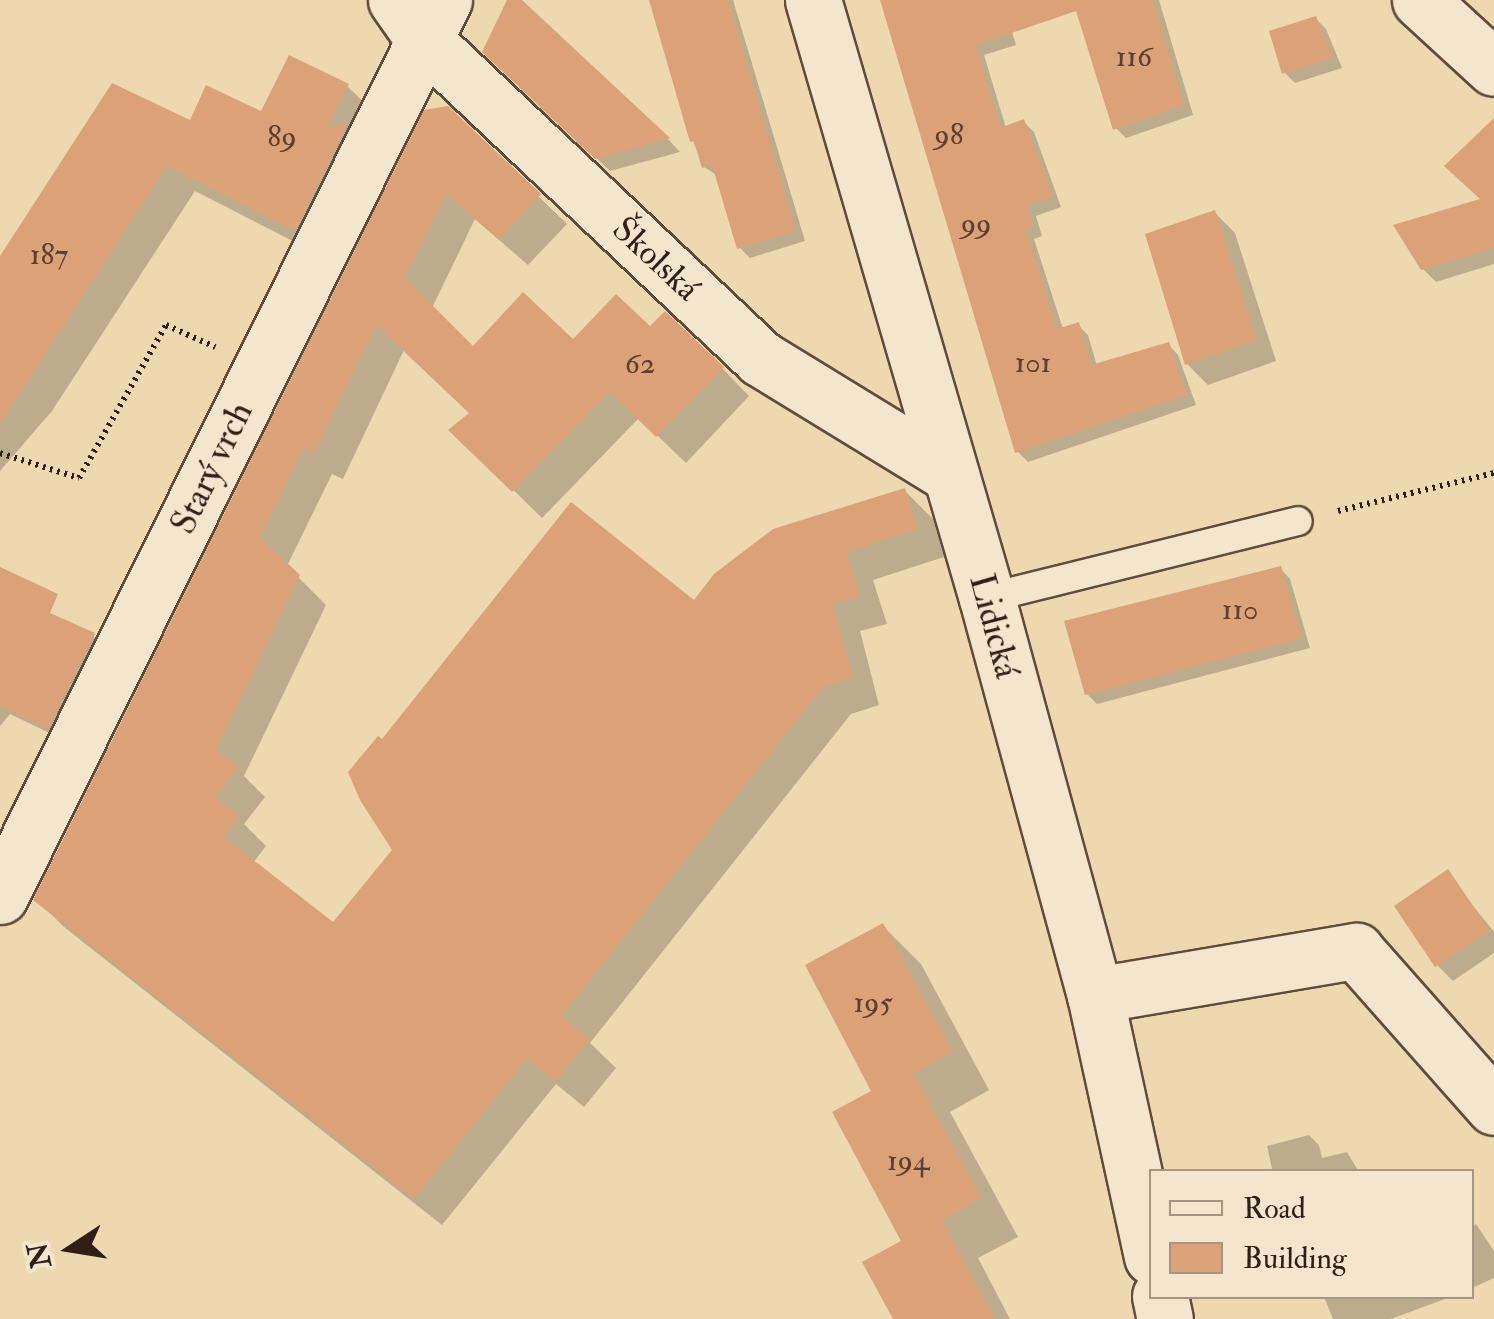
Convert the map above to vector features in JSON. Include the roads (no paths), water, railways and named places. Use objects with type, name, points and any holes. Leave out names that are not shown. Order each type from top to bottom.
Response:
[{"type":"street","name":"Lidická","points":[[813,0],[987,598],[1095,995],[1149,1243]]},
{"type":"street","points":[[1420,0],[1494,68]]},
{"type":"street","name":"Školská","points":[[422,13],[760,358],[952,475]]},
{"type":"street","name":"Starý vrch","points":[[0,896],[262,368],[422,13]]},
{"type":"street","points":[[1095,995],[1356,951],[1494,1106]]},
{"type":"lane","points":[[987,598],[1298,521]]}]
